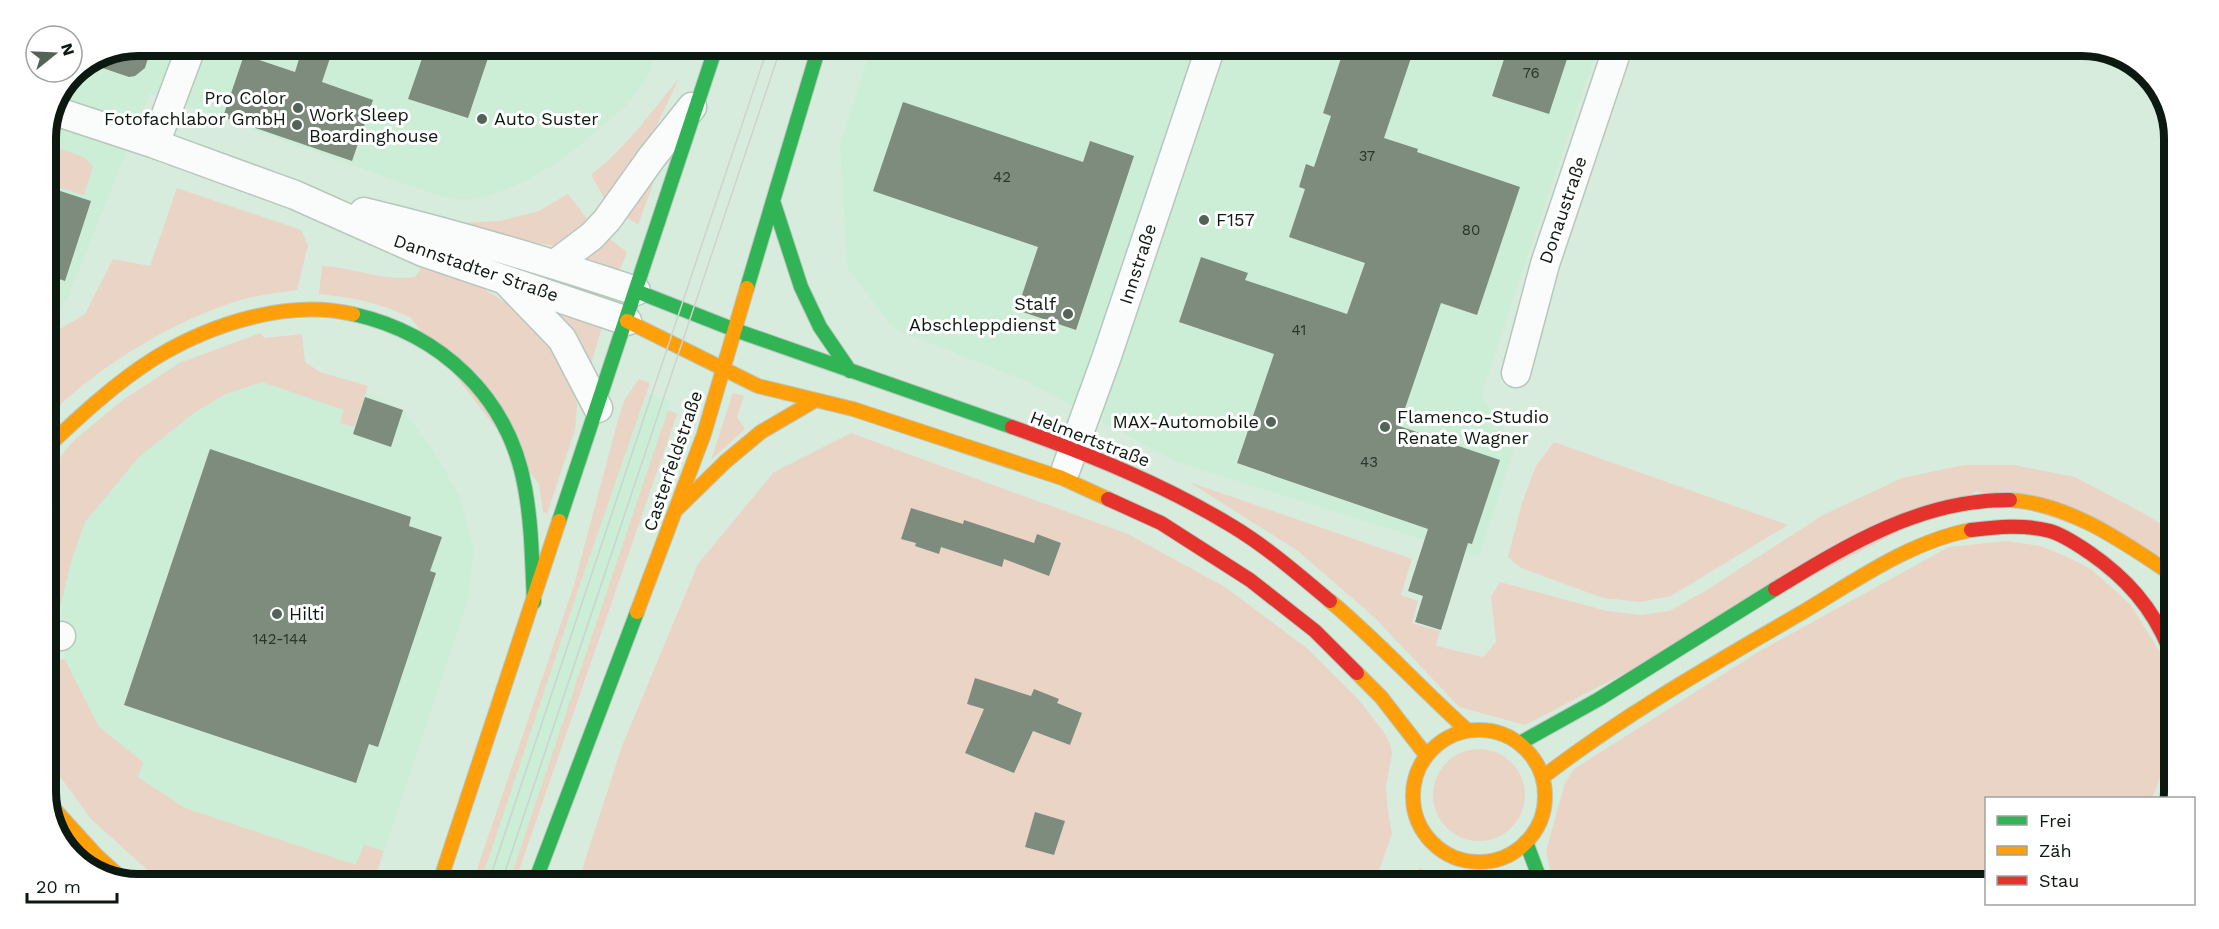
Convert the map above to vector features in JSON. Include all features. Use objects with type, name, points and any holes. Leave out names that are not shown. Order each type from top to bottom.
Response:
[{"type":"main road","points":[[442,874],[713,56]]},
{"type":"main road","name":"Casterfeldstraße","points":[[538,874],[704,434],[816,56]]},
{"type":"main road","points":[[774,204],[801,287],[820,327],[850,371]]},
{"type":"main road","name":"Helmertstraße","points":[[636,291],[735,330],[1074,449],[1170,490],[1234,527],[1290,568],[1365,630],[1426,693],[1467,730]]},
{"type":"main road","points":[[56,438],[86,409],[156,357],[223,326],[295,310],[317,310],[367,316],[416,335],[453,360],[487,398],[514,448],[524,479],[529,516],[534,602]]},
{"type":"main road","points":[[627,321],[758,386],[853,409],[1062,478],[1161,523],[1250,580],[1315,632],[1373,689],[1398,717],[1426,755]]},
{"type":"main road","points":[[677,509],[725,462],[761,432],[814,401]]},
{"type":"main road","points":[[1520,743],[1562,722],[1779,585],[1866,536],[1917,513],[1963,501],[2013,500],[2040,504],[2071,514],[2103,530],[2164,569]]},
{"type":"main road","points":[[1543,777],[1593,740],[1799,614],[1908,552],[1946,536],[1985,528],[2050,531],[2079,546],[2117,571],[2147,605],[2164,635]]},
{"type":"main road","points":[[1485,729],[1504,734],[1520,743],[1534,758],[1543,777],[1545,800],[1540,823],[1527,842],[1511,854],[1492,861],[1467,861],[1444,852],[1425,836],[1417,820],[1413,795],[1417,770],[1426,755],[1444,739],[1467,730],[1485,729]]},
{"type":"main road","points":[[59,814],[111,869]]},
{"type":"main road","points":[[1527,842],[1538,874]]},
{"type":"main road","points":[[1492,861],[1499,874]]},
{"type":"street","points":[[155,144],[188,56]]},
{"type":"street","name":"Innstraße","points":[[1062,478],[1074,449],[1208,56]]},
{"type":"street","name":"Donaustraße","points":[[1516,373],[1545,264],[1615,56]]},
{"type":"street","points":[[555,264],[592,236],[607,220],[652,157],[698,101]]},
{"type":"street","name":"Dannstadter Straße","points":[[59,112],[155,144],[295,195],[423,252],[627,321]]},
{"type":"street","name":"Dannstadter Straße","points":[[295,195],[432,228],[555,264],[636,291]]},
{"type":"street","points":[[505,279],[562,339],[598,408]]},
{"type":"shaded area","points":[[127,56],[655,56],[647,77],[626,106],[578,147],[555,164],[522,183],[488,196],[466,199],[442,197],[150,93],[67,300],[56,313],[56,132],[58,116],[72,88],[76,84],[84,84],[84,75],[96,66]]},
{"type":"shaded area","points":[[868,56],[1595,56],[1481,395],[1515,446],[1479,557],[1177,462],[1026,381],[894,329],[847,267],[840,145]]},
{"type":"shaded area","points":[[679,78],[649,142],[608,205],[591,175],[627,141]]},
{"type":"shaded area","points":[[56,148],[84,157],[93,166],[84,195],[56,186]]},
{"type":"shaded area","points":[[661,162],[638,225],[622,214]]},
{"type":"shaded area","points":[[177,188],[301,230],[308,245],[297,290],[252,297],[225,305],[168,330],[141,345],[88,381],[56,409],[56,331],[85,314],[113,259],[150,266]]},
{"type":"shaded area","points":[[568,194],[592,225],[556,246],[515,240],[458,223],[500,221],[539,211]]},
{"type":"shaded area","points":[[606,236],[627,252],[619,272],[586,261]]},
{"type":"shaded area","points":[[425,261],[472,281],[514,308],[549,341],[575,389],[577,407],[575,430],[547,514],[543,512],[539,484],[411,318],[366,302],[319,294],[322,266],[403,278],[415,277]]},
{"type":"shaded area","points":[[548,307],[603,324],[591,364]]},
{"type":"shaded area","points":[[261,333],[264,338],[302,334],[305,362],[320,372],[368,386],[354,427],[340,423],[344,410],[262,382],[226,394],[195,412],[139,457],[85,522],[71,562],[61,604],[56,609],[56,462],[72,442],[124,399],[179,363]]},
{"type":"shaded area","points":[[639,379],[650,383],[483,874],[475,874],[574,585],[625,399]]},
{"type":"shaded area","points":[[262,382],[344,410],[353,387],[403,410],[433,450],[459,495],[474,550],[468,599],[384,851],[364,845],[357,865],[185,808],[137,776],[143,762],[99,728],[65,660],[61,604],[71,562],[85,522],[139,457],[195,412],[226,394]]},
{"type":"shaded area","points":[[647,393],[671,401],[512,874],[483,874]]},
{"type":"shaded area","points":[[733,393],[744,396],[737,417],[745,429],[711,460]]},
{"type":"shaded area","points":[[668,410],[677,414],[518,874],[512,874]]},
{"type":"shaded area","points":[[851,433],[1128,534],[1225,587],[1308,649],[1358,699],[1390,743],[1392,754],[1386,786],[1392,834],[1378,874],[581,874],[622,746],[698,564],[774,472]]},
{"type":"shaded area","points":[[1554,442],[1788,525],[1671,596],[1641,602],[1603,598],[1521,568],[1508,557],[1522,503],[1536,466]]},
{"type":"shaded area","points":[[1964,465],[2014,465],[2075,477],[2164,526],[2164,557],[1977,491],[1525,725],[1459,707],[1375,618],[1298,551],[1189,482],[1412,559],[1401,595],[1418,601],[1412,623],[1440,631],[1436,646],[1483,657],[1496,642],[1491,597],[1500,582],[1607,611],[1641,615],[1669,611],[1707,590],[1823,515],[1902,478]]},
{"type":"shaded area","points":[[2007,541],[2040,546],[2091,569],[2130,604],[2160,652],[2164,663],[2164,762],[2152,797],[1985,797],[1985,874],[1551,874],[1546,851],[1565,783],[1574,769],[1758,652],[1949,547]]},
{"type":"shaded area","points":[[56,658],[65,660],[99,727],[143,762],[138,777],[185,808],[356,865],[364,845],[384,851],[376,874],[154,874],[91,819],[56,771]]},
{"type":"shaded area","points":[[1479,749],[1497,752],[1512,762],[1522,777],[1525,795],[1522,813],[1512,828],[1497,838],[1479,841],[1461,838],[1446,828],[1436,813],[1433,795],[1436,777],[1446,762],[1461,752]]},
{"type":"shaded area","points":[[1420,868],[1434,874],[1416,874]]},
{"type":"building","points":[[127,56],[149,56],[145,68],[135,76],[129,77],[96,66]]},
{"type":"building","name":"Pro Color Fotofachlabor GmbH","points":[[244,56],[295,72],[300,56],[331,56],[322,82],[373,100],[352,161],[223,117]]},
{"type":"building","points":[[423,56],[489,56],[468,118],[408,99]]},
{"type":"building","points":[[1342,56],[1412,56],[1384,138],[1418,149],[1417,152],[1520,187],[1477,315],[1441,303],[1399,426],[1500,460],[1472,544],[1468,543],[1441,630],[1415,622],[1423,596],[1408,591],[1428,529],[1237,463],[1274,354],[1179,322],[1201,257],[1248,273],[1245,280],[1347,314],[1365,263],[1289,237],[1305,189],[1299,187],[1306,164],[1314,167],[1331,116],[1323,113]]},
{"type":"building","points":[[1505,56],[1568,56],[1549,114],[1492,96]]},
{"type":"building","points":[[903,102],[1083,162],[1090,141],[1134,156],[1076,330],[1017,310],[1038,247],[873,191]]},
{"type":"building","points":[[56,190],[91,201],[65,281],[56,278]]},
{"type":"building","points":[[365,397],[403,410],[391,447],[353,434]]},
{"type":"building","points":[[210,449],[411,517],[409,526],[442,537],[430,571],[436,573],[378,747],[369,744],[356,783],[124,705]]},
{"type":"building","points":[[911,508],[963,524],[964,520],[1034,543],[1037,534],[1061,543],[1049,576],[1004,559],[1002,567],[941,547],[939,554],[901,539]]},
{"type":"building","points":[[975,678],[1031,696],[1034,689],[1059,699],[1057,703],[1082,713],[1070,745],[1033,731],[1014,773],[965,753],[984,709],[967,704]]},
{"type":"building","points":[[1035,812],[1065,821],[1054,855],[1025,847]]},
{"type":"tram line","points":[[491,874],[765,56]]},
{"type":"tram line","points":[[504,874],[778,56]]},
{"type":"traffic: fast","points":[[559,521],[713,56]]},
{"type":"traffic: fast","points":[[747,288],[816,56]]},
{"type":"traffic: fast","points":[[774,204],[801,287],[820,327],[850,371]]},
{"type":"traffic: fast","points":[[636,291],[735,330],[1012,427]]},
{"type":"traffic: fast","points":[[353,314],[385,323],[415,337],[442,354],[466,374],[487,398],[504,425],[517,455],[525,488],[534,602]]},
{"type":"traffic: fast","points":[[1520,743],[1599,699],[1775,589]]},
{"type":"traffic: fast","points":[[538,874],[637,612]]},
{"type":"traffic: fast","points":[[1526,842],[1538,874]]},
{"type":"traffic: slow","points":[[637,612],[704,434],[747,288]]},
{"type":"traffic: slow","points":[[56,439],[126,378],[155,358],[200,335],[225,325],[276,312],[328,310],[353,314]]},
{"type":"traffic: slow","points":[[627,321],[758,386],[853,409],[1062,478],[1108,499]]},
{"type":"traffic: slow","points":[[677,509],[725,462],[761,432],[814,401]]},
{"type":"traffic: slow","points":[[2010,500],[2032,503],[2074,516],[2114,537],[2164,569]]},
{"type":"traffic: slow","points":[[442,874],[559,521]]},
{"type":"traffic: slow","points":[[1543,777],[1604,733],[1667,692],[1880,566],[1924,544],[1971,530]]},
{"type":"traffic: slow","points":[[1330,601],[1467,730]]},
{"type":"traffic: slow","points":[[1357,673],[1381,697],[1426,755]]},
{"type":"traffic: slow","points":[[1479,730],[1504,735],[1526,749],[1540,771],[1545,796],[1540,821],[1526,843],[1504,857],[1479,862],[1454,857],[1432,843],[1418,821],[1413,796],[1418,771],[1432,749],[1454,735],[1479,730]]},
{"type":"traffic: slow","points":[[59,814],[111,869]]},
{"type":"traffic: jam","points":[[1012,427],[1125,471],[1206,511],[1258,543],[1330,601]]},
{"type":"traffic: jam","points":[[1108,499],[1161,523],[1250,580],[1315,631],[1357,673]]},
{"type":"traffic: jam","points":[[1775,589],[1858,541],[1916,516],[1946,507],[2010,500]]},
{"type":"traffic: jam","points":[[1971,530],[2030,527],[2050,531],[2071,540],[2103,563],[2137,594],[2155,619],[2164,637]]},
{"type":"place","name":"Pro Color Fotofachlabor GmbH","points":[[298,108]]},
{"type":"place","name":"Auto Suster","points":[[482,119]]},
{"type":"place","name":"Work Sleep Boardinghouse","points":[[297,125]]},
{"type":"place","name":"F157","points":[[1204,220]]},
{"type":"place","name":"Stalf Abschleppdienst","points":[[1068,314]]},
{"type":"place","name":"MAX-Automobile","points":[[1271,422]]},
{"type":"place","name":"Flamenco-Studio Renate Wagner","points":[[1385,427]]},
{"type":"place","name":"Hilti","points":[[277,614]]}]
